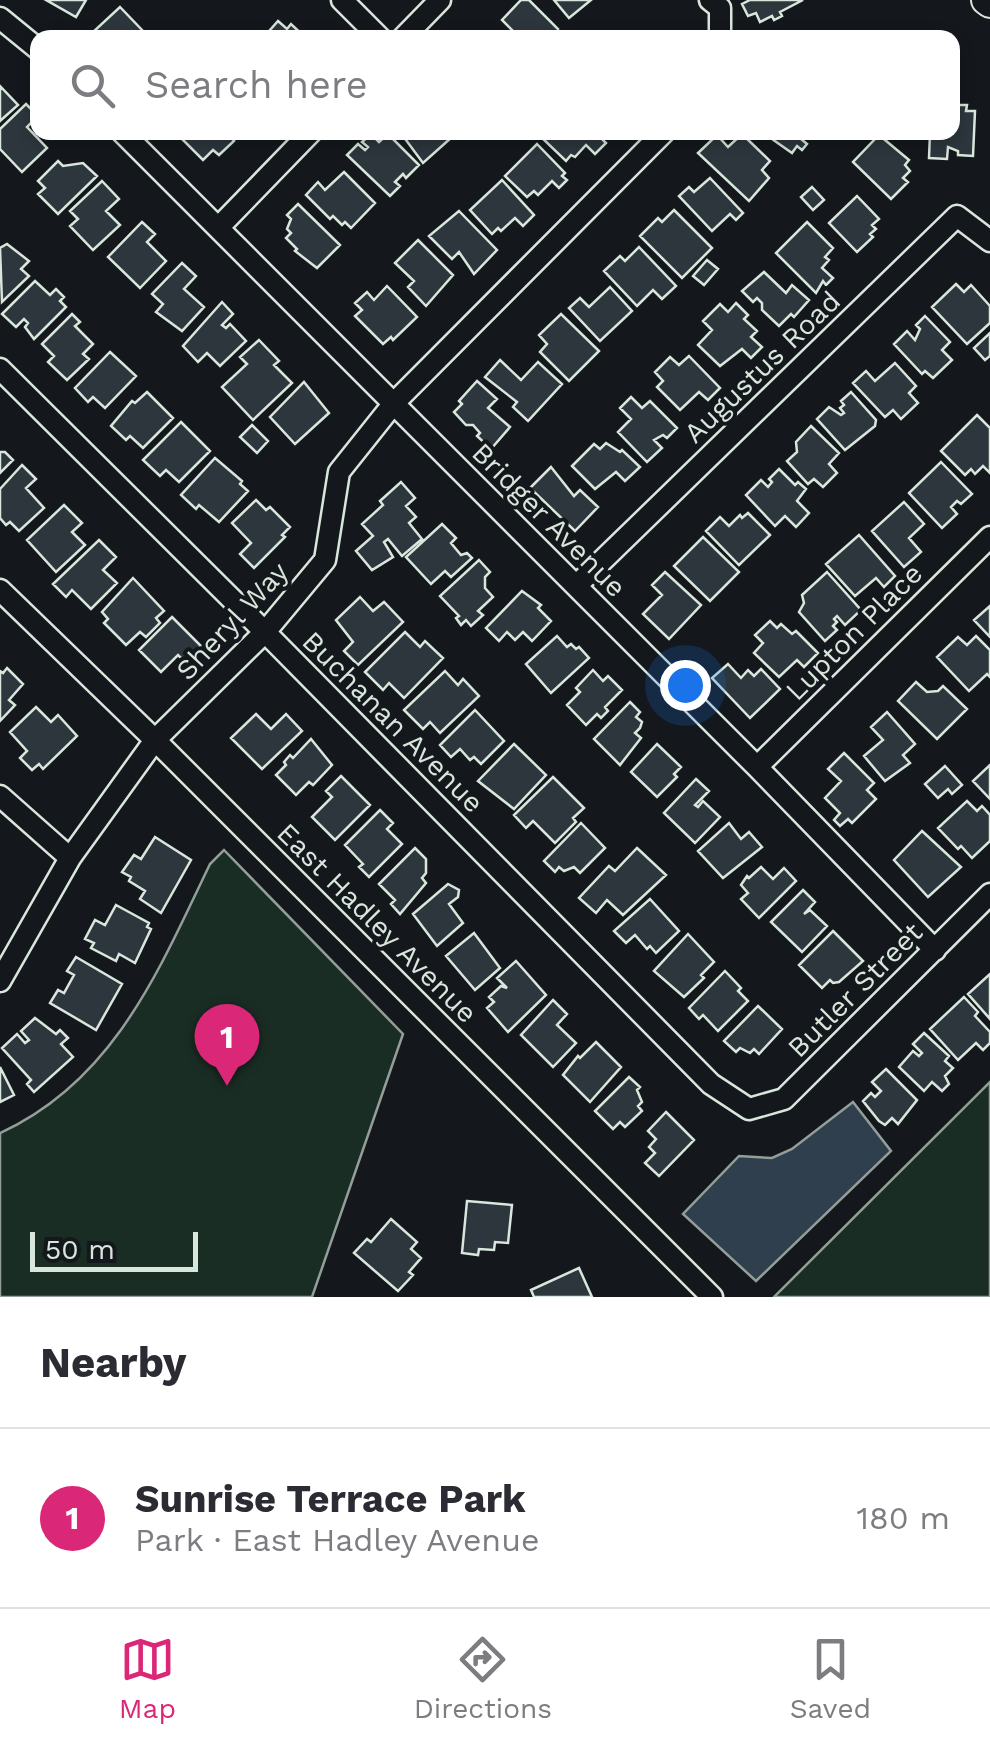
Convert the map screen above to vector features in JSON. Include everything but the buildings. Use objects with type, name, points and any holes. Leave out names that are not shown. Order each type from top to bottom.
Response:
[{"type":"street","points":[[342,0],[372,30]]},
{"type":"street","points":[[412,30],[440,0]]},
{"type":"street","points":[[710,0],[720,8],[720,30]]},
{"type":"street","points":[[0,18],[30,42]]},
{"type":"street","name":"Bridger Avenue","points":[[130,140],[757,766],[935,950]]},
{"type":"street","points":[[218,228],[303,140]]},
{"type":"street","name":"Sheryl Way","points":[[0,981],[70,858],[155,740],[266,632],[325,560],[339,472],[394,403],[656,140]]},
{"type":"street","name":"Augustus Road","points":[[576,586],[957,216],[990,240]]},
{"type":"street","name":"Buchanan Avenue","points":[[0,368],[711,1084],[749,1109]]},
{"type":"street","name":"Lupton Place","points":[[757,766],[990,537]]},
{"type":"street","name":"East Hadley Avenue","points":[[0,590],[712,1297]]},
{"type":"street","points":[[0,796],[70,858]]},
{"type":"street","name":"Butler Street","points":[[749,1109],[784,1100],[990,894]]},
{"type":"green space","points":[[224,850],[403,1034],[312,1297],[0,1297],[0,1133],[40,1111],[74,1084],[103,1053],[129,1019],[210,864]]},
{"type":"green space","points":[[990,1082],[990,1297],[774,1297]]},
{"type":"water","points":[[853,1102],[891,1151],[756,1281],[683,1214],[739,1156],[772,1158],[792,1149]]},
{"type":"place","name":"Sunrise Terrace Park","points":[[227,1086]]}]
